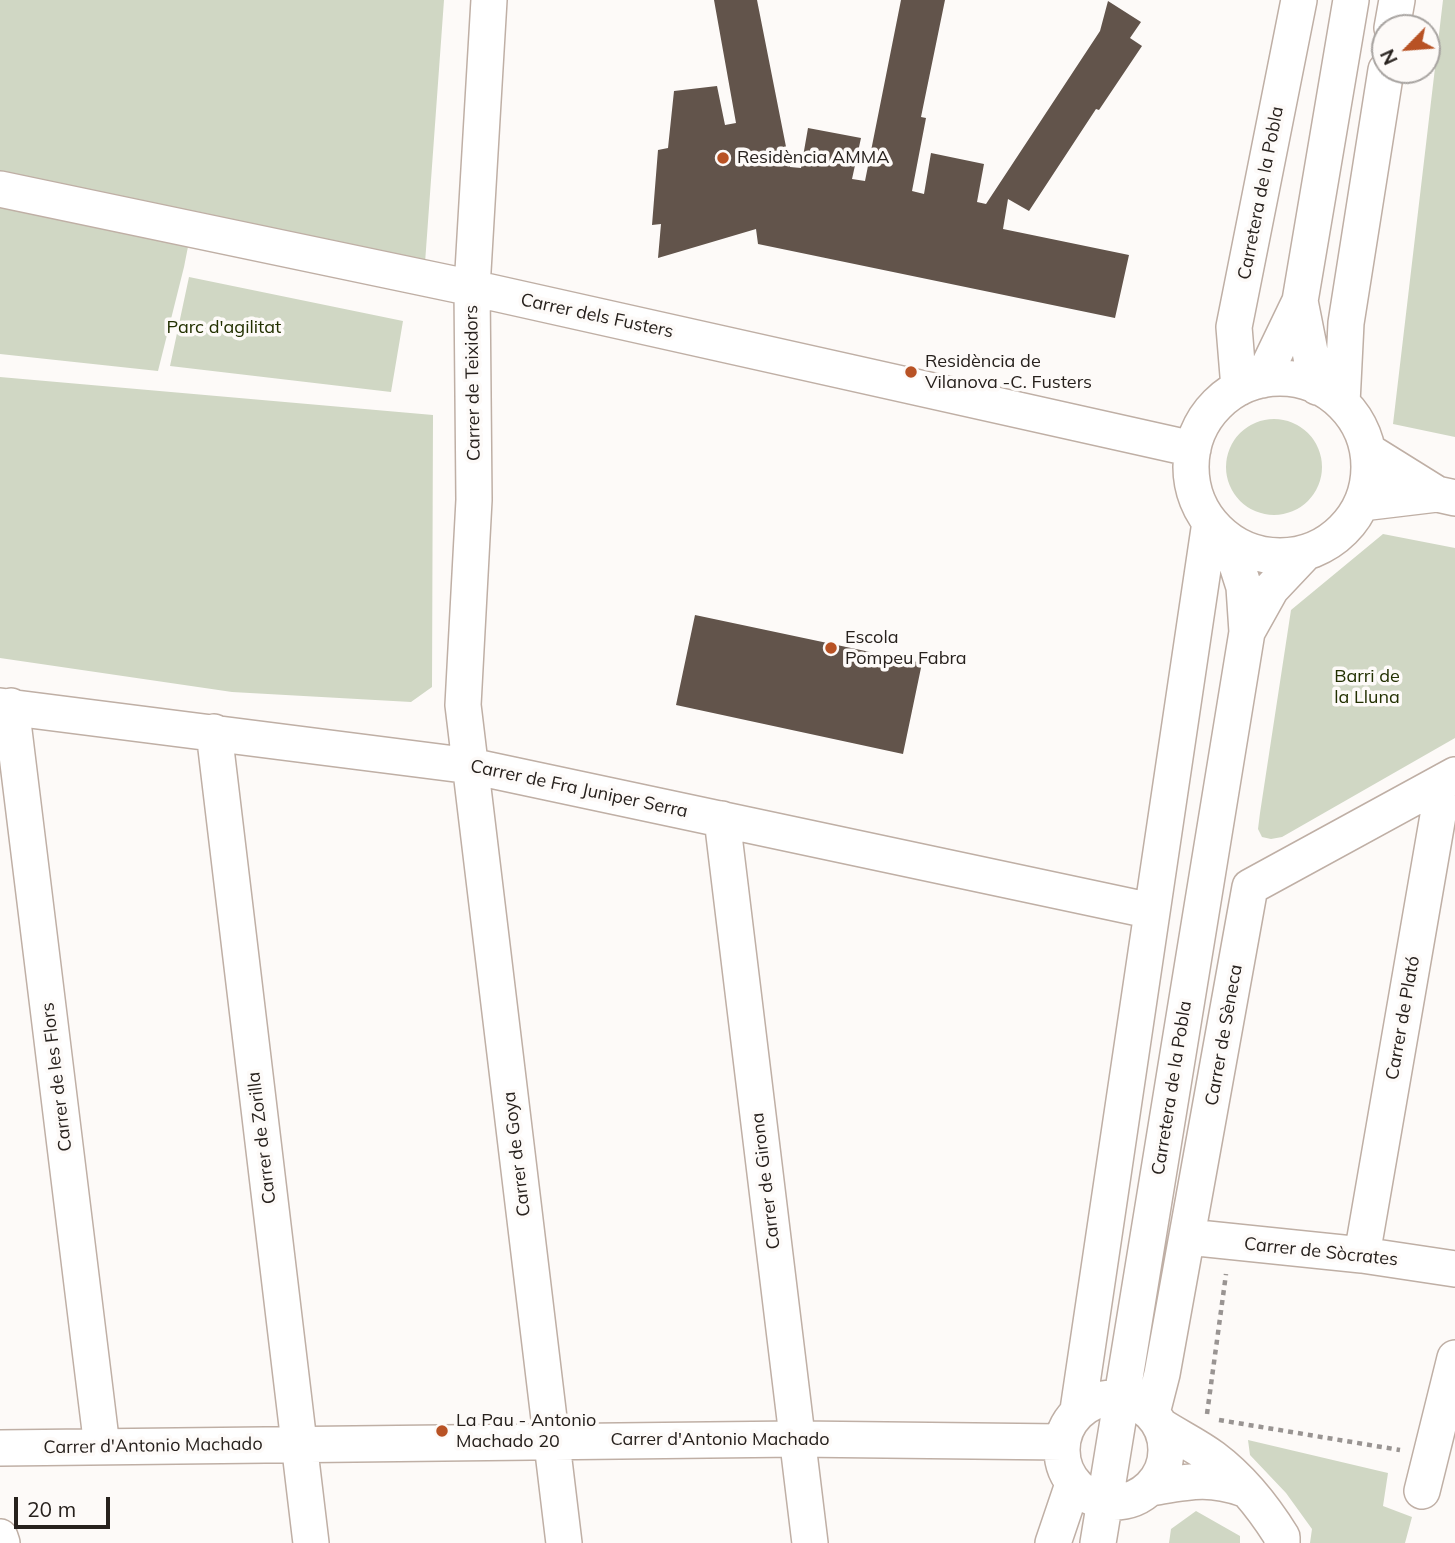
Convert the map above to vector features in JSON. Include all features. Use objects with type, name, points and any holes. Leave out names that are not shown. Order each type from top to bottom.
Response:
[{"type":"street","name":"Carrer de Teixidors","points":[[471,766],[463,705],[474,500],[472,288],[489,0]]},
{"type":"street","name":"Carretera de la Pobla","points":[[1251,384],[1234,327],[1299,0]]},
{"type":"street","points":[[1251,384],[1300,301],[1351,0]]},
{"type":"street","points":[[1329,395],[1346,323],[1384,84]]},
{"type":"street","name":"Carrer dels Fusters","points":[[0,189],[472,288],[1193,449]]},
{"type":"street","points":[[1300,301],[1329,395]]},
{"type":"street","points":[[1290,379],[1329,395],[1358,425],[1367,451],[1369,478],[1362,503],[1348,525],[1329,542],[1305,553],[1279,557],[1253,552],[1219,531],[1197,499],[1191,475],[1193,449],[1202,424],[1218,403],[1251,384],[1290,379]]},
{"type":"street","points":[[1367,451],[1446,496]]},
{"type":"street","points":[[1362,503],[1446,496]]},
{"type":"street","name":"Carretera de la Pobla","points":[[1098,1543],[1247,632],[1244,587],[1219,531]]},
{"type":"street","points":[[1078,1410],[1152,911],[1219,531]]},
{"type":"street","name":"Carretera de la Pobla","points":[[1247,632],[1271,589],[1305,553]]},
{"type":"street","name":"Carrer de Fra Juniper Serra","points":[[6,706],[471,766],[1152,911]]},
{"type":"street","name":"Carrer de les Flors","points":[[6,706],[102,1447]]},
{"type":"street","name":"Carrer de Zorilla","points":[[214,733],[311,1543]]},
{"type":"street","name":"Carrer de Goya","points":[[471,766],[564,1543]]},
{"type":"street","name":"Carrer de Sèneca","points":[[1156,1419],[1250,887],[1450,778]]},
{"type":"street","name":"Carrer de Plató","points":[[1362,1255],[1450,778]]},
{"type":"street","name":"Carrer de Girona","points":[[722,820],[810,1543]]},
{"type":"street","name":"Carrer de Sòcrates","points":[[1188,1237],[1362,1255],[1455,1269]]},
{"type":"street","points":[[1422,1491],[1455,1358]]},
{"type":"street","points":[[1156,1419],[1166,1442],[1166,1459],[1160,1475],[1150,1488],[1137,1497],[1121,1502],[1105,1502],[1088,1496],[1073,1483],[1063,1464],[1062,1442],[1067,1425],[1078,1410],[1091,1402],[1105,1397],[1121,1397],[1138,1403],[1229,1471],[1263,1507],[1282,1537],[1282,1543]]},
{"type":"street","name":"Carrer d'Antonio Machado","points":[[0,1448],[797,1438],[1062,1442]]},
{"type":"street","points":[[1150,1488],[1203,1480],[1224,1481],[1244,1489]]},
{"type":"street","points":[[1053,1543],[1073,1483]]},
{"type":"street","points":[[0,1537],[2,1543]]},
{"type":"path","points":[[1231,1242],[1206,1418],[1432,1455]]},
{"type":"green space","points":[[0,0],[444,0],[425,263],[195,211],[158,371],[0,354]]},
{"type":"green space","points":[[1443,0],[1455,0],[1455,437],[1393,424],[1433,84],[1441,84]]},
{"type":"green space","name":"Parc d'agilitat","points":[[189,277],[403,321],[391,392],[170,366]]},
{"type":"green space","points":[[0,377],[433,415],[432,687],[411,702],[232,692],[0,658]]},
{"type":"green space","points":[[1274,419],[1292,422],[1308,433],[1319,449],[1322,467],[1319,485],[1308,501],[1292,512],[1274,515],[1256,512],[1240,501],[1229,485],[1226,467],[1229,449],[1240,433],[1256,422]]},
{"type":"green space","name":"Barri de la Lluna","points":[[1383,534],[1455,548],[1455,738],[1282,837],[1262,837],[1258,829],[1260,813],[1291,610]]},
{"type":"green space","points":[[1248,1440],[1388,1473],[1383,1506],[1412,1517],[1405,1543],[1310,1543],[1312,1529],[1286,1493],[1250,1455]]},
{"type":"green space","points":[[1196,1511],[1240,1536],[1240,1543],[1169,1543],[1171,1529]]},
{"type":"building","name":"Residència AMMA","points":[[714,0],[757,0],[790,167],[801,168],[808,128],[861,138],[852,179],[865,181],[901,0],[945,0],[921,117],[926,118],[912,191],[924,194],[931,153],[984,164],[977,202],[986,204],[1100,31],[1108,1],[1141,22],[1130,38],[1142,46],[1099,110],[1096,109],[1029,211],[1008,199],[1003,229],[1129,255],[1115,318],[758,244],[756,229],[658,258],[661,224],[652,225],[658,150],[668,148],[674,91],[717,86],[725,125],[736,123]]},
{"type":"building","points":[[695,615],[922,663],[903,754],[676,705]]},
{"type":"place","name":"Residència AMMA","points":[[723,158]]},
{"type":"place","name":"Residència de Vilanova -C. Fusters","points":[[911,372]]},
{"type":"place","name":"Escola Pompeu Fabra","points":[[831,648]]},
{"type":"place","name":"La Pau - Antonio Machado 20","points":[[442,1431]]}]
